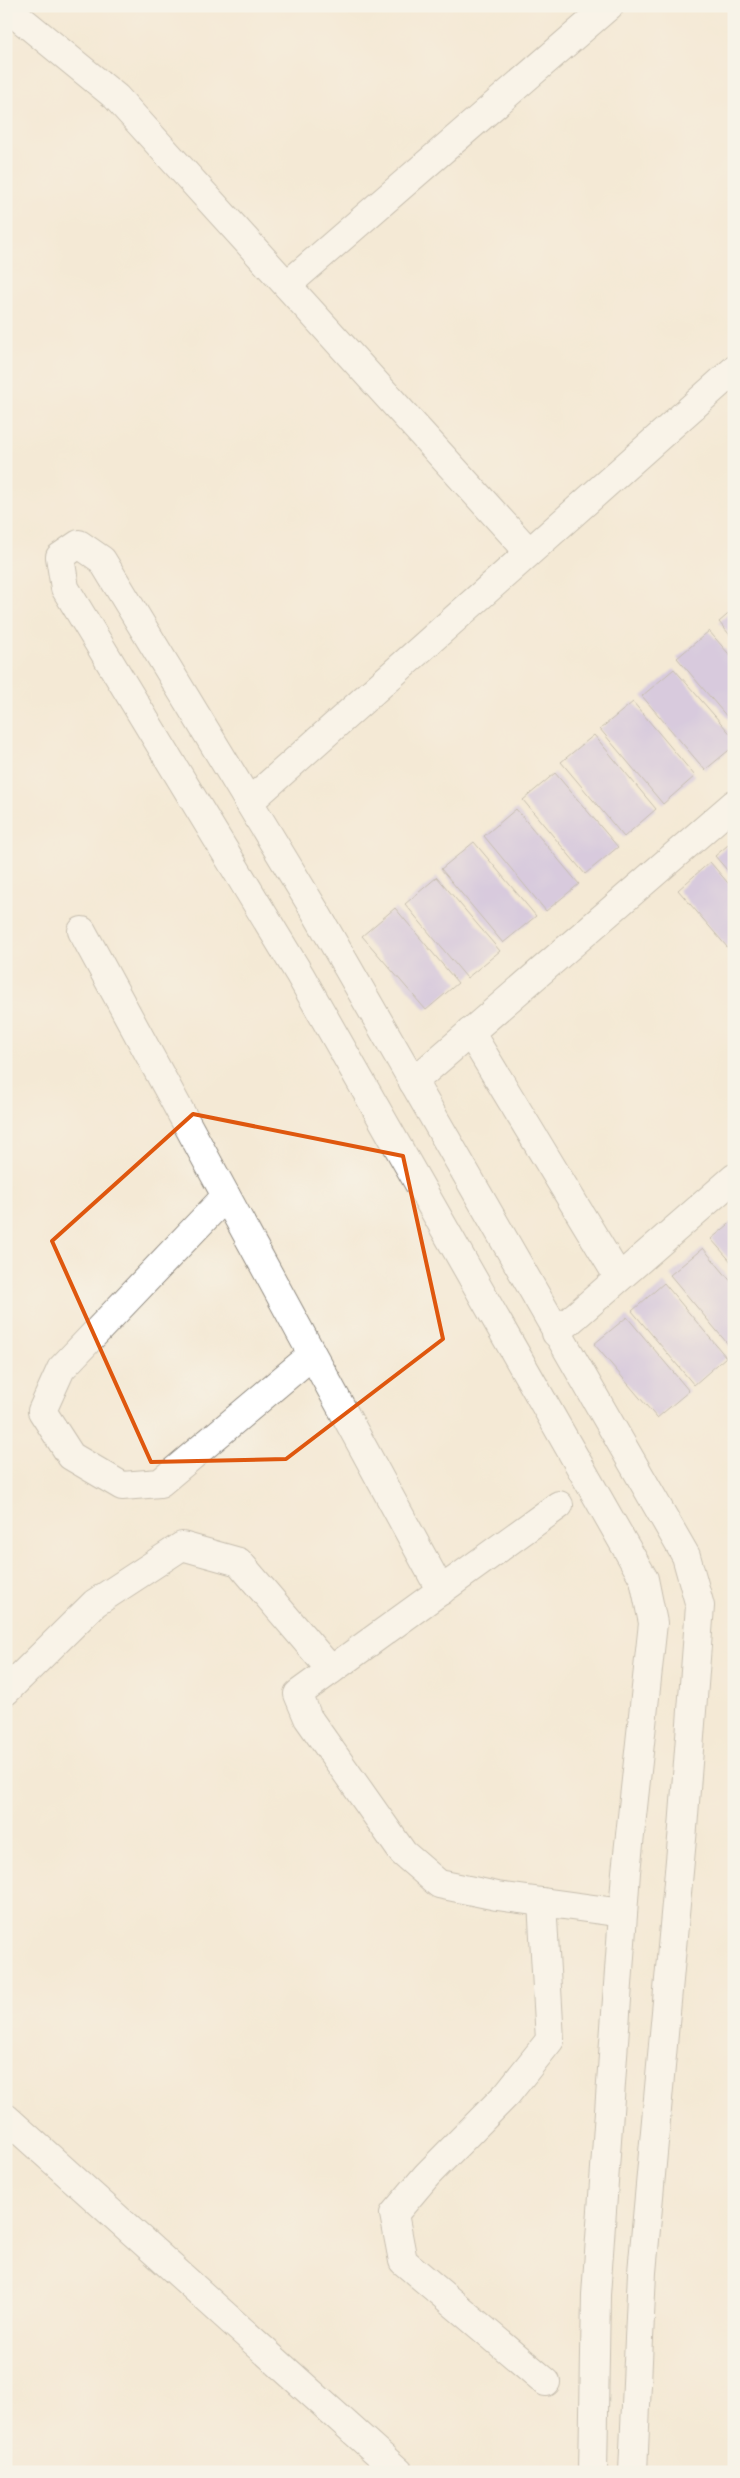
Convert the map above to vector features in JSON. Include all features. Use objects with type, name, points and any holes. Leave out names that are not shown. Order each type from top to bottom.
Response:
[{"type":"street","points":[[287,285],[609,6]]},
{"type":"street","points":[[6,7],[116,97],[529,552]]},
{"type":"street","points":[[249,802],[734,370]]},
{"type":"street","points":[[593,2472],[596,2295],[623,1913],[653,1623],[644,1579],[300,975],[66,588],[60,557],[79,544],[102,560],[320,920],[686,1556],[700,1606],[683,1828],[642,2272],[633,2472]]},
{"type":"street","points":[[413,1082],[734,804]]},
{"type":"street","points":[[82,931],[441,1591]]},
{"type":"street","points":[[470,1032],[619,1278]]},
{"type":"street","points":[[556,1332],[734,1178]]},
{"type":"street","points":[[226,1196],[61,1369],[42,1412],[71,1456],[122,1486],[160,1483],[312,1355]]},
{"type":"street","points":[[559,1505],[298,1694],[308,1718],[403,1853],[439,1884],[542,1902],[623,1913]]},
{"type":"street","points":[[6,1691],[95,1603],[182,1546],[238,1562],[331,1670]]},
{"type":"street","points":[[542,1902],[550,2040],[507,2094],[427,2175],[394,2214],[403,2261],[546,2382]]},
{"type":"street","points":[[6,2118],[399,2472]]},
{"type":"highlighted area","points":[[193,1114],[403,1156],[443,1339],[286,1459],[151,1462],[52,1241]]},
{"type":"building","points":[[734,609],[734,640],[719,622]]},
{"type":"building","points":[[709,631],[734,660],[734,725],[677,658]]},
{"type":"building","points":[[674,669],[734,738],[734,746],[705,770],[642,696]]},
{"type":"building","points":[[633,702],[695,776],[663,804],[600,729]]},
{"type":"building","points":[[594,735],[656,809],[624,837],[561,762]]},
{"type":"building","points":[[555,773],[618,847],[585,874],[523,800]]},
{"type":"building","points":[[516,809],[579,884],[546,911],[484,836]]},
{"type":"building","points":[[734,840],[734,878],[715,856]]},
{"type":"building","points":[[474,842],[536,916],[503,943],[441,869]]},
{"type":"building","points":[[710,862],[734,890],[734,955],[678,890]]},
{"type":"building","points":[[437,877],[500,951],[467,978],[405,904]]},
{"type":"building","points":[[395,908],[458,983],[426,1010],[362,936]]},
{"type":"building","points":[[734,1220],[734,1265],[711,1239]]},
{"type":"building","points":[[703,1248],[734,1285],[732,1349],[670,1275]]},
{"type":"building","points":[[664,1283],[726,1357],[694,1385],[632,1311]]},
{"type":"building","points":[[627,1317],[689,1391],[657,1418],[594,1344]]}]
